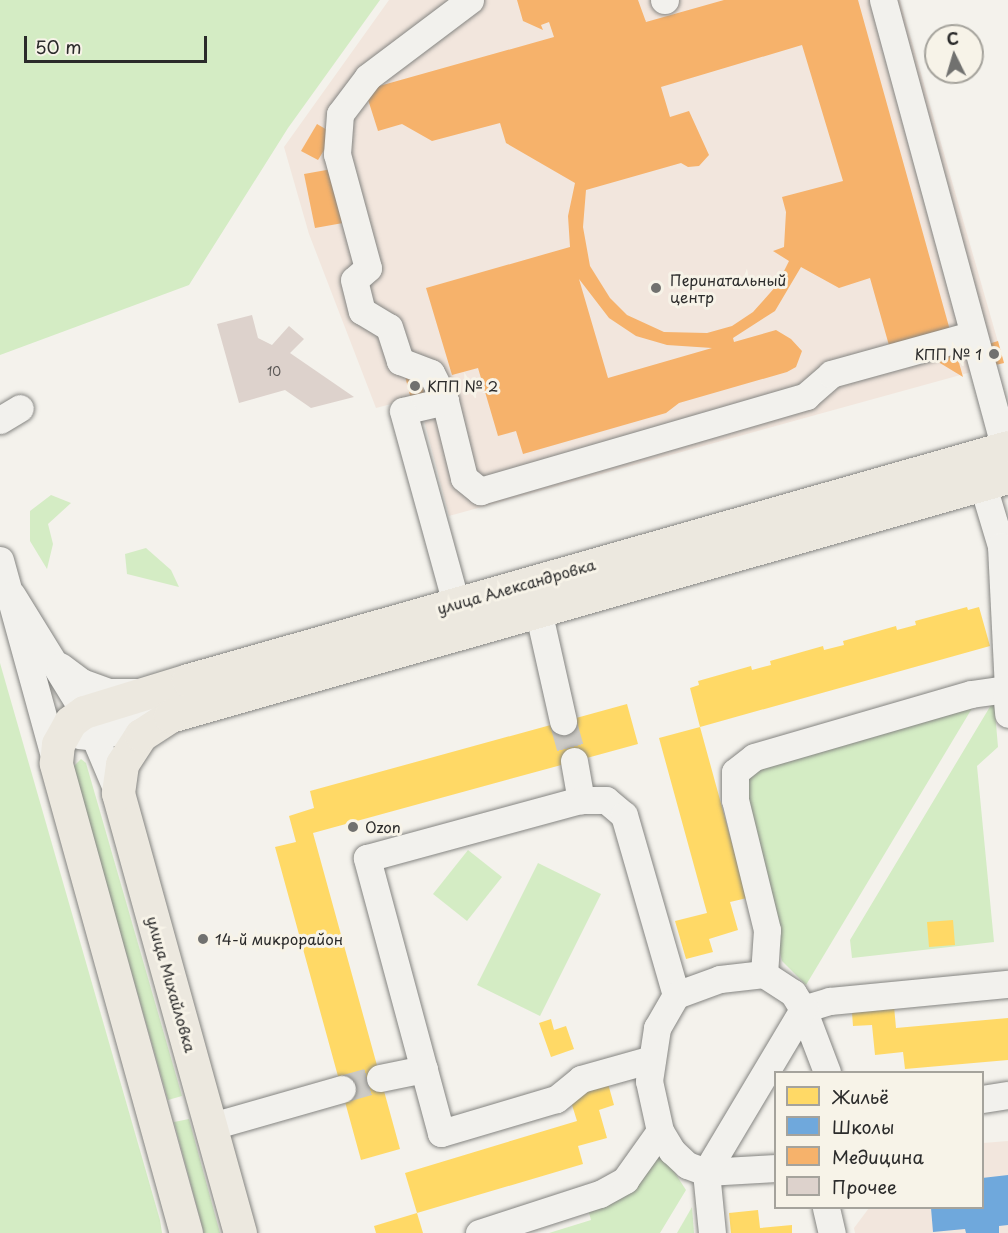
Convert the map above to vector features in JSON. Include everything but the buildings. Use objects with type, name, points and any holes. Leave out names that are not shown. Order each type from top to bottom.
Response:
[{"type":"main road","name":"улица Александровка","points":[[160,704],[456,603],[996,462]]},
{"type":"main road","name":"улица Александровка","points":[[72,724],[538,610],[996,462]]},
{"type":"main road","points":[[118,793],[122,764],[160,704]]},
{"type":"main road","points":[[72,724],[56,763],[186,1233]]},
{"type":"main road","name":"улица Михайловка","points":[[118,793],[240,1233]]},
{"type":"street","points":[[470,0],[368,77],[340,114],[337,154],[368,268],[354,280],[362,311],[389,327],[400,361],[431,373],[445,401],[464,478],[480,491],[806,396],[831,374],[972,335]]},
{"type":"street","points":[[764,974],[767,930],[735,800],[735,772],[754,757],[971,693],[1007,697],[996,462],[972,335],[883,0]]},
{"type":"street","points":[[445,401],[403,411],[456,603]]},
{"type":"street","points":[[0,560],[12,596],[72,724]]},
{"type":"street","points":[[12,596],[52,660],[72,724]]},
{"type":"street","points":[[538,610],[563,721]]},
{"type":"street","points":[[52,660],[81,682],[108,692],[160,704]]},
{"type":"street","name":"улица Михайловка","points":[[72,724],[118,793]]},
{"type":"street","points":[[574,761],[581,800]]},
{"type":"street","points":[[652,1059],[581,1079],[556,1099],[441,1133],[368,858],[581,800],[606,800],[624,815],[676,995]]},
{"type":"street","points":[[774,1168],[706,1172],[687,1165],[672,1151],[660,1131],[649,1081],[657,1028],[676,995],[720,979],[764,974],[793,993],[803,1009],[827,1071]]},
{"type":"street","points":[[712,1233],[706,1172],[803,1009],[830,1001],[1008,984]]},
{"type":"street","points":[[381,1078],[424,1069]]},
{"type":"street","points":[[212,1126],[342,1089]]},
{"type":"street","points":[[984,1099],[1008,1095]]},
{"type":"street","points":[[479,1233],[600,1194],[625,1180],[660,1131]]},
{"type":"street","points":[[826,1209],[832,1233]]},
{"type":"shaded area","name":"Перинатальный центр","points":[[389,0],[900,0],[1004,363],[449,516],[418,397],[376,408],[309,234],[284,147]]},
{"type":"shaded area","points":[[1008,1141],[1008,1233],[855,1233],[854,1228],[868,1209],[984,1209],[984,1143]]},
{"type":"green space","points":[[0,0],[380,0],[288,128],[189,285],[0,355]]},
{"type":"green space","points":[[51,495],[71,503],[48,524],[53,544],[47,569],[30,541],[30,511]]},
{"type":"green space","points":[[146,548],[171,570],[179,587],[127,574],[125,554]]},
{"type":"green space","points":[[0,663],[160,1220],[162,1233],[0,1233]]},
{"type":"green space","points":[[977,700],[806,985],[782,961],[743,802],[749,773],[776,756]]},
{"type":"green space","points":[[994,700],[998,747],[977,766],[994,942],[852,958],[850,940]]},
{"type":"green space","points":[[81,759],[86,763],[182,1096],[168,1100],[73,767]]},
{"type":"green space","points":[[468,850],[502,877],[467,921],[433,894]]},
{"type":"green space","points":[[538,863],[601,894],[540,1016],[477,985]]},
{"type":"green space","points":[[189,1119],[220,1233],[204,1233],[174,1122]]},
{"type":"green space","points":[[660,1150],[686,1190],[660,1233],[549,1233],[591,1220],[588,1209]]},
{"type":"green space","points":[[692,1207],[694,1233],[677,1233]]},
{"type":"tunnel","points":[[563,721],[574,761]]},
{"type":"tunnel","points":[[342,1089],[380,1078]]},
{"type":"place","name":"Перинатальный центр","points":[[656,288]]},
{"type":"place","name":"КПП № 1","points":[[994,354]]},
{"type":"place","name":"КПП № 2","points":[[415,386]]},
{"type":"place","name":"Ozon","points":[[353,827]]},
{"type":"place","name":"14-й микрорайон","points":[[203,939]]}]
